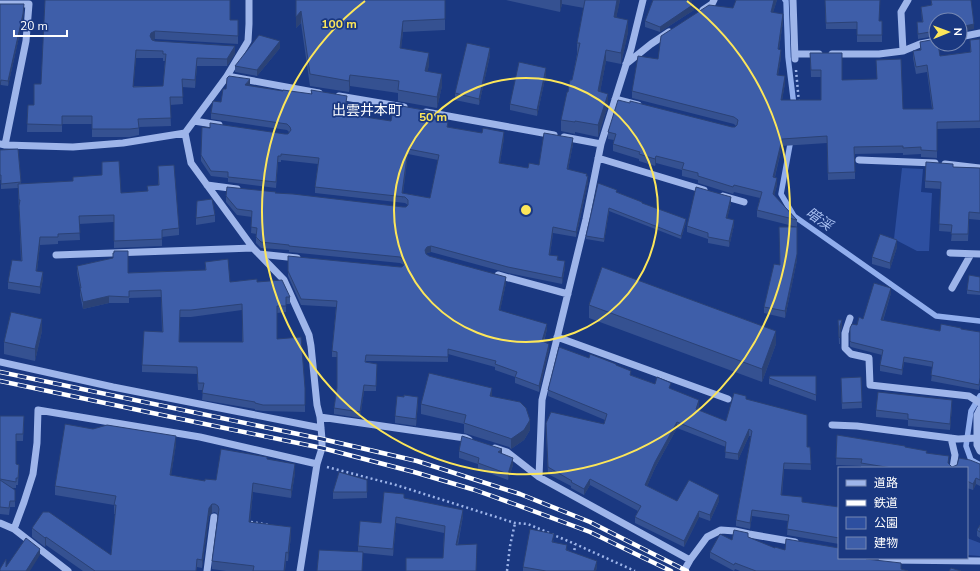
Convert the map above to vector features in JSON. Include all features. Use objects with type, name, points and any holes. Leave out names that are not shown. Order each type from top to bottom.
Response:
[{"type":"street","points":[[0,4],[29,4],[26,41],[3,145],[73,147],[124,143],[185,133],[227,76],[240,49],[248,41],[250,24],[249,0]]},
{"type":"street","points":[[539,477],[542,400],[586,219],[601,144],[631,49],[643,0]]},
{"type":"street","points":[[700,12],[712,4],[714,0]]},
{"type":"street","points":[[793,0],[795,57],[879,54],[903,51],[928,42]]},
{"type":"street","points":[[903,51],[902,12],[908,0]]},
{"type":"street","points":[[626,64],[650,44],[675,28]]},
{"type":"street","points":[[968,35],[980,33]]},
{"type":"street","points":[[227,76],[326,94]]},
{"type":"street","points":[[334,95],[601,144]]},
{"type":"street","points":[[615,99],[645,107]]},
{"type":"street","points":[[194,121],[225,126]]},
{"type":"street","points":[[185,133],[191,163],[253,248],[284,280],[309,335],[316,405],[320,416],[322,448],[317,464],[300,571]]},
{"type":"street","points":[[598,158],[744,202]]},
{"type":"street","points":[[859,160],[941,163],[980,168]]},
{"type":"street","points":[[207,186],[246,190]]},
{"type":"street","points":[[56,255],[253,248]]},
{"type":"street","points":[[950,253],[980,254]]},
{"type":"street","points":[[259,254],[306,259]]},
{"type":"street","points":[[952,288],[971,254]]},
{"type":"street","points":[[491,273],[568,294]]},
{"type":"street","points":[[850,318],[845,334],[845,348],[851,354],[868,358],[870,385],[969,396],[980,403]]},
{"type":"street","points":[[558,337],[728,400]]},
{"type":"street","points":[[0,362],[113,387],[321,428]]},
{"type":"street","points":[[980,409],[976,415],[973,438],[980,451]]},
{"type":"street","points":[[14,529],[33,474],[37,444],[38,410],[200,437],[317,464]]},
{"type":"street","points":[[320,416],[465,438],[507,452],[539,477],[690,560]]},
{"type":"street","points":[[832,425],[857,426],[955,438],[973,438]]},
{"type":"street","points":[[953,467],[955,438]]},
{"type":"street","points":[[207,571],[214,517]]},
{"type":"street","points":[[0,523],[14,529],[68,571]]},
{"type":"street","points":[[684,571],[707,537],[721,530],[735,531],[801,543]]},
{"type":"street","points":[[886,559],[980,561]]},
{"type":"path","points":[[795,57],[800,106]]},
{"type":"path","points":[[317,464],[396,485],[515,523],[528,524],[635,571]]},
{"type":"path","points":[[245,521],[276,526]]},
{"type":"path","points":[[507,571],[515,523]]},
{"type":"path","points":[[574,557],[575,544]]},
{"type":"green space","points":[[902,168],[923,169],[921,192],[932,193],[929,251],[917,251],[894,239]]},
{"type":"green space","points":[[968,538],[980,543],[980,556],[968,555]]},
{"type":"building","points":[[45,0],[230,0],[230,20],[238,20],[238,36],[155,31],[151,33],[150,36],[152,40],[155,41],[235,46],[227,59],[197,58],[195,80],[182,79],[183,97],[170,97],[171,118],[138,119],[139,128],[130,129],[92,129],[92,116],[62,116],[62,125],[27,124],[28,105],[34,105],[34,84],[41,84]],"holes":[[[136,50],[163,51],[163,54],[166,54],[163,86],[133,87]]]},
{"type":"building","points":[[296,0],[445,0],[445,19],[403,21],[400,48],[429,53],[425,71],[442,74],[437,97],[398,90],[399,81],[350,75],[349,81],[310,74],[301,11],[296,17]]},
{"type":"building","points":[[585,0],[617,0],[614,17],[628,20],[621,53],[606,50],[598,91],[608,94],[598,125],[561,120],[580,43],[577,43]]},
{"type":"building","points":[[653,0],[690,0],[689,4],[694,4],[660,27],[645,21]]},
{"type":"building","points":[[736,0],[774,0],[771,12],[783,14],[778,49],[781,50],[777,75],[785,76],[781,100],[821,100],[821,70],[811,70],[810,53],[842,53],[842,80],[877,79],[876,60],[901,59],[903,109],[933,109],[927,65],[916,67],[913,51],[921,50],[920,42],[928,40],[928,52],[939,52],[940,56],[971,52],[970,40],[980,39],[980,121],[937,122],[937,151],[921,150],[921,147],[903,148],[903,146],[854,147],[855,172],[828,173],[827,136],[782,139],[773,177],[777,178],[773,194],[797,220],[757,210],[762,192],[734,185],[733,187],[698,176],[698,173],[682,169],[684,163],[656,156],[655,159],[639,154],[640,152],[613,144],[616,134],[608,132],[618,100],[630,103],[630,101],[732,127],[737,125],[738,120],[734,117],[632,91],[638,56],[658,59],[661,36],[709,5],[733,8]]},
{"type":"building","points":[[825,0],[880,0],[879,21],[882,21],[882,35],[857,35],[857,22],[826,23]]},
{"type":"building","points":[[931,0],[971,0],[974,24],[968,25],[968,12],[928,12],[928,32],[918,34],[917,22],[923,22],[921,7],[932,5]]},
{"type":"building","points":[[0,4],[24,4],[8,81],[1,80],[0,85]]},
{"type":"building","points":[[259,35],[280,41],[257,70],[235,66]]},
{"type":"building","points":[[467,43],[490,48],[479,99],[455,93]]},
{"type":"building","points":[[519,62],[546,68],[537,110],[510,104]]},
{"type":"building","points":[[229,76],[250,79],[245,85],[283,91],[312,94],[311,90],[347,96],[345,108],[358,110],[358,116],[391,121],[392,115],[395,116],[396,105],[435,112],[434,119],[448,122],[447,127],[482,133],[483,128],[504,132],[499,163],[528,168],[529,163],[539,165],[544,133],[573,138],[567,169],[587,174],[586,176],[588,176],[576,232],[553,227],[549,255],[558,256],[557,260],[565,261],[562,278],[508,267],[431,246],[427,247],[425,250],[426,254],[429,256],[506,277],[499,310],[547,324],[542,341],[549,344],[539,386],[515,377],[517,372],[495,364],[496,361],[448,349],[448,357],[366,355],[365,362],[377,364],[376,386],[364,385],[360,412],[334,408],[337,388],[337,352],[332,351],[337,301],[301,299],[288,271],[288,256],[400,267],[404,265],[404,260],[400,257],[261,242],[256,237],[257,228],[251,227],[252,211],[237,209],[226,196],[227,187],[403,207],[408,205],[408,200],[405,197],[315,187],[319,158],[281,154],[281,156],[278,156],[276,182],[228,177],[228,172],[211,171],[201,155],[202,127],[210,128],[210,123],[285,134],[288,134],[291,130],[287,124],[211,113],[213,101],[221,102],[223,89],[226,89],[227,78]],"holes":[[[408,149],[439,155],[430,198],[402,193]]]},
{"type":"building","points":[[18,149],[21,182],[1,184],[0,150]]},
{"type":"building","points":[[119,161],[121,193],[148,191],[147,186],[159,185],[158,166],[174,165],[179,228],[162,230],[162,239],[114,241],[114,215],[79,216],[80,233],[58,234],[58,237],[40,237],[36,271],[43,272],[40,287],[8,282],[12,260],[22,261],[18,184],[73,181],[73,177],[102,175],[102,162]]},
{"type":"building","points":[[926,162],[953,164],[953,167],[980,168],[980,213],[969,212],[968,234],[951,234],[952,225],[939,224],[941,182],[925,181]]},
{"type":"building","points":[[598,183],[617,190],[616,192],[642,203],[686,219],[681,236],[609,208],[604,239],[586,236]]},
{"type":"building","points":[[696,187],[731,197],[726,218],[734,220],[729,241],[708,237],[708,233],[687,226]]},
{"type":"building","points":[[212,199],[215,215],[196,218],[197,201]]},
{"type":"building","points":[[779,227],[797,227],[797,254],[785,311],[764,307],[774,264],[780,265]]},
{"type":"building","points":[[880,234],[897,240],[890,263],[872,257]]},
{"type":"building","points":[[114,251],[128,251],[128,273],[206,270],[205,262],[228,259],[230,282],[257,279],[257,282],[282,280],[290,297],[286,297],[286,306],[277,306],[277,339],[301,337],[305,405],[263,405],[255,402],[202,393],[204,383],[198,383],[197,367],[142,365],[144,331],[163,332],[161,290],[129,291],[129,297],[109,296],[83,302],[77,266],[113,258]],"holes":[[[242,304],[243,342],[179,342],[180,310]]]},
{"type":"building","points":[[602,267],[776,331],[762,369],[589,305]]},
{"type":"building","points":[[969,275],[980,277],[980,292],[967,290]]},
{"type":"building","points":[[874,283],[891,288],[881,320],[940,331],[941,324],[980,332],[979,385],[931,375],[933,362],[904,357],[902,370],[880,365],[883,350],[851,342],[850,328],[852,324],[857,325],[859,317],[863,319]]},
{"type":"building","points":[[11,312],[42,319],[35,349],[4,342]]},
{"type":"building","points":[[838,320],[842,320],[840,326],[840,338],[839,337]]},
{"type":"building","points":[[559,347],[589,358],[590,354],[616,364],[631,371],[630,375],[655,384],[657,377],[671,383],[669,388],[699,400],[696,409],[726,421],[734,393],[746,396],[746,399],[807,415],[807,447],[810,447],[811,464],[784,463],[781,495],[802,497],[802,502],[838,507],[838,538],[787,529],[789,515],[752,510],[750,523],[736,520],[752,431],[749,429],[738,454],[725,452],[726,442],[677,422],[655,462],[645,485],[677,501],[689,480],[719,495],[710,515],[699,511],[684,541],[635,517],[641,506],[590,479],[584,489],[548,467],[546,423],[551,412],[604,424],[607,414],[548,390]]},
{"type":"building","points":[[429,373],[492,388],[490,396],[520,402],[526,408],[530,420],[524,430],[511,439],[464,423],[466,415],[421,404]]},
{"type":"building","points":[[770,376],[816,376],[816,395],[769,378]]},
{"type":"building","points":[[861,377],[862,402],[842,403],[841,378]]},
{"type":"building","points":[[878,392],[952,400],[950,424],[908,419],[908,414],[876,410]]},
{"type":"building","points":[[404,395],[418,397],[416,419],[395,416],[397,396],[404,397]]},
{"type":"building","points":[[0,416],[24,416],[23,434],[16,434],[16,464],[19,465],[18,478],[16,478],[16,482],[0,479]]},
{"type":"building","points":[[65,424],[93,429],[107,425],[176,436],[170,475],[205,481],[205,479],[216,480],[221,449],[267,457],[267,459],[295,464],[291,490],[253,483],[249,522],[291,527],[284,571],[253,571],[254,566],[212,561],[219,509],[215,504],[212,504],[209,508],[202,560],[197,559],[196,571],[95,571],[46,537],[45,538],[32,528],[43,512],[49,512],[111,555],[116,505],[114,505],[116,496],[55,486]]},
{"type":"building","points":[[837,435],[905,446],[927,451],[926,453],[949,456],[948,463],[952,467],[886,467],[861,463],[862,459],[836,458]]},
{"type":"building","points":[[462,436],[502,449],[498,452],[513,458],[508,474],[478,463],[479,458],[459,451]]},
{"type":"building","points":[[959,458],[980,464],[980,480],[976,478],[973,484],[968,482],[968,467],[952,467],[957,465]]},
{"type":"building","points":[[339,472],[367,480],[367,492],[333,492]]},
{"type":"building","points":[[0,480],[15,490],[15,501],[10,501],[9,508],[0,507]]},
{"type":"building","points":[[384,492],[404,494],[404,498],[463,510],[456,545],[477,544],[476,571],[406,571],[406,558],[443,558],[445,526],[396,517],[393,549],[358,546],[360,521],[381,523]]},
{"type":"building","points":[[980,525],[980,532],[977,530]]},
{"type":"building","points":[[530,529],[554,534],[552,542],[567,545],[566,550],[597,561],[594,571],[546,571],[523,567]]},
{"type":"building","points":[[734,530],[748,533],[748,537],[775,548],[785,550],[786,539],[838,548],[838,559],[866,559],[901,563],[901,569],[908,571],[756,571],[735,563],[734,565],[710,552],[720,534],[732,540]]},
{"type":"building","points":[[26,538],[40,549],[26,571],[0,571],[6,559],[6,567]]},
{"type":"building","points":[[319,550],[363,552],[362,571],[317,571]]},
{"type":"building","points":[[951,568],[961,571],[949,571]]},
{"type":"waterway","name":"暗渓","points":[[785,0],[788,57],[794,106]]},
{"type":"waterway","name":"暗渓","points":[[791,139],[781,194],[794,216],[936,316],[980,321]]},
{"type":"waterway","name":"暗渓","points":[[980,396],[971,411],[966,446],[971,460],[980,465]]},
{"type":"railway","points":[[0,372],[322,439],[417,461],[520,494],[590,522],[687,571]]},
{"type":"railway","points":[[0,381],[322,448],[414,472],[475,490],[590,532],[671,571]]},
{"type":"district","name":"出雲井本町","points":[[367,110]]}]
